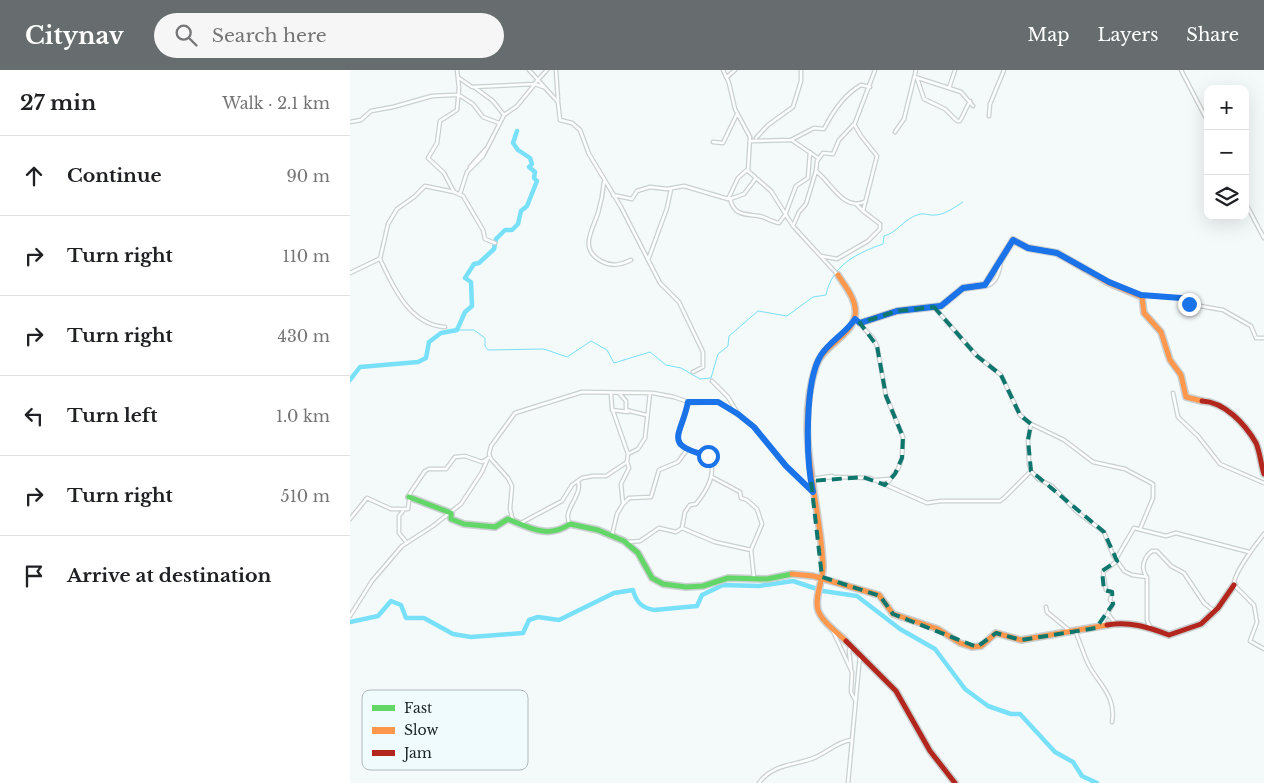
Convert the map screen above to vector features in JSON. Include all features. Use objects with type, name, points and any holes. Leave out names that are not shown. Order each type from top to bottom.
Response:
[{"type":"street","points":[[454,192],[444,173],[428,158],[436,147],[440,120],[457,110],[459,95],[457,70]]},
{"type":"street","points":[[530,70],[558,102]]},
{"type":"street","points":[[460,194],[471,163],[488,148],[499,123],[504,116],[517,106],[547,70]]},
{"type":"street","points":[[556,70],[559,118],[572,123],[580,130],[589,154],[663,287],[678,300],[704,352],[703,367],[693,372]]},
{"type":"street","points":[[723,70],[727,77],[737,113],[751,141],[748,169],[738,178],[730,198]]},
{"type":"street","points":[[727,77],[735,70]]},
{"type":"street","points":[[755,140],[768,125],[793,106],[801,81],[801,70]]},
{"type":"street","points":[[793,226],[799,212],[806,204],[818,158],[823,153],[833,154],[839,140],[854,124],[870,88],[875,70]]},
{"type":"street","points":[[895,132],[904,119],[916,77],[916,70]]},
{"type":"street","points":[[949,88],[955,70]]},
{"type":"street","points":[[990,116],[990,104],[1004,70]]},
{"type":"street","points":[[1181,70],[1204,114]]},
{"type":"street","points":[[458,77],[469,86],[474,87],[535,84],[545,87]]},
{"type":"street","points":[[916,77],[961,92],[973,106]]},
{"type":"street","points":[[916,77],[924,99],[945,109],[957,121],[960,121],[970,101]]},
{"type":"street","points":[[751,141],[791,140],[814,128],[824,129],[833,113],[854,89],[861,85],[870,88]]},
{"type":"street","points":[[474,87],[494,101],[504,116]]},
{"type":"street","points":[[350,122],[361,120],[372,111],[432,96],[459,95],[473,104],[484,117],[499,123]]},
{"type":"street","points":[[713,142],[723,143],[737,113]]},
{"type":"street","points":[[854,124],[878,158],[864,212]]},
{"type":"street","points":[[791,140],[818,158]]},
{"type":"street","points":[[730,198],[739,211],[749,217],[758,216],[778,224],[785,216],[796,186],[808,178],[810,152]]},
{"type":"street","points":[[748,169],[771,191],[785,216],[838,275],[849,292],[858,321],[877,346],[886,396],[903,437],[902,458],[898,469],[886,485]]},
{"type":"street","points":[[816,171],[841,198],[856,204],[880,224],[877,233],[868,241],[837,259],[820,255]]},
{"type":"street","points":[[613,195],[632,198],[638,191],[650,187],[671,189],[690,186],[727,199],[744,194],[756,178]]},
{"type":"street","points":[[604,180],[600,205],[588,240],[588,248],[593,256],[609,265],[631,260]]},
{"type":"street","points":[[445,327],[429,325],[404,304],[380,259],[388,224],[399,206],[414,197],[425,186],[460,194],[483,230],[485,239],[495,243]]},
{"type":"street","points":[[648,260],[667,208],[671,189]]},
{"type":"street","points":[[856,204],[866,201]]},
{"type":"street","points":[[1249,210],[1264,238]]},
{"type":"street","points":[[956,783],[930,751],[900,696],[817,609],[822,577],[807,426],[816,364],[825,349],[858,321],[897,311],[934,307],[947,303],[963,288],[986,284],[1014,240],[1028,248],[1057,253],[1109,282],[1141,295],[1181,298],[1189,304],[1218,308],[1248,323],[1254,330],[1256,338],[1264,338]]},
{"type":"street","points":[[350,273],[380,259]]},
{"type":"street","points":[[1141,295],[1144,313],[1161,332],[1170,360],[1181,375],[1186,397],[1194,401],[1215,402],[1232,414],[1256,444],[1264,474]]},
{"type":"street","points":[[934,307],[972,351],[1001,375],[1020,415],[1031,424],[1064,440],[1093,462],[1125,469],[1152,483],[1154,488],[1153,498],[1140,529]]},
{"type":"street","points":[[712,381],[728,397],[738,414]]},
{"type":"street","points":[[350,616],[372,581],[407,542],[451,513],[468,496],[489,457],[493,444],[518,412],[582,392],[612,394],[650,393],[674,397],[688,402],[718,402],[738,414],[754,427],[786,466],[813,492]]},
{"type":"street","points":[[619,393],[626,401],[626,410],[646,415]]},
{"type":"street","points":[[628,454],[638,449],[644,441],[650,393]]},
{"type":"street","points":[[1173,393],[1178,417],[1201,438],[1220,464],[1264,483]]},
{"type":"street","points":[[612,394],[612,410],[628,454],[627,462],[629,468],[621,487],[623,504]]},
{"type":"street","points":[[627,542],[640,541],[659,528],[676,532],[682,528],[686,509],[690,505],[696,504],[702,498],[712,477],[713,466],[708,456],[686,450],[677,438],[678,429],[685,419],[688,402]]},
{"type":"street","points":[[612,410],[633,412]]},
{"type":"street","points":[[1031,424],[1028,440],[1028,461],[1031,471],[1038,479],[1052,486],[1077,512],[1104,532],[1116,560],[1124,571],[1130,574],[1146,576]]},
{"type":"street","points":[[612,535],[618,512],[623,504],[629,498],[650,496],[659,470],[678,462],[686,450]]},
{"type":"street","points":[[407,542],[398,533],[400,516],[409,507],[409,497],[415,483],[428,469],[444,469],[455,457],[459,456],[482,462],[489,457]]},
{"type":"street","points":[[489,457],[512,486],[510,509],[513,521]]},
{"type":"street","points":[[519,525],[562,501],[572,485],[578,481],[590,476],[606,476],[627,462]]},
{"type":"street","points":[[870,478],[927,503],[941,501],[1000,501],[1031,471]]},
{"type":"street","points":[[811,481],[824,476],[890,479]]},
{"type":"street","points":[[712,477],[740,492],[741,498],[748,501],[758,510],[761,529],[751,550],[754,579]]},
{"type":"street","points":[[570,524],[568,514],[578,494],[578,481]]},
{"type":"street","points":[[409,497],[451,513]]},
{"type":"street","points":[[350,520],[367,498],[391,509],[404,510]]},
{"type":"street","points":[[451,513],[452,518],[464,524],[495,527],[508,519],[526,528],[556,533],[570,524],[612,535],[627,542],[639,554],[650,576],[664,584],[686,587],[703,586],[728,578],[754,579],[794,574],[822,577],[878,595],[893,614],[938,629],[960,643],[972,647],[981,646],[996,633],[1011,639],[1021,640],[1115,624],[1147,624],[1169,635],[1201,624],[1214,611],[1234,585],[1234,577],[1249,552],[1264,534]]},
{"type":"street","points":[[682,528],[715,542],[751,550]]},
{"type":"street","points":[[1100,626],[1113,604],[1110,600],[1112,593],[1105,589],[1103,572],[1116,560],[1133,529],[1166,536],[1176,533],[1249,552]]},
{"type":"street","points":[[1147,624],[1148,580],[1143,571],[1144,562],[1148,554],[1154,550],[1171,566],[1184,573],[1204,603],[1214,611]]},
{"type":"street","points":[[1234,585],[1254,605],[1257,622],[1250,641],[1264,649]]},
{"type":"street","points":[[1046,606],[1047,612],[1072,630],[1090,667],[1108,693],[1114,709],[1112,722]]},
{"type":"street","points":[[1108,614],[1115,624]]},
{"type":"street","points":[[831,625],[836,641],[852,672]]},
{"type":"street","points":[[851,645],[849,651],[852,672],[851,692],[855,700]]},
{"type":"street","points":[[848,783],[860,654]]},
{"type":"street","points":[[759,783],[768,773],[775,769],[815,757],[833,745],[852,740]]},
{"type":"highlighted area","points":[[934,307],[977,356],[1001,375],[1020,415],[1031,424],[1028,440],[1031,471],[1104,532],[1117,561],[1102,571],[1104,590],[1112,592],[1113,604],[1096,628],[1021,640],[996,633],[977,647],[893,614],[880,596],[822,577],[811,481],[863,477],[885,485],[895,474],[902,458],[903,437],[886,396],[877,346],[860,323],[897,311]]},
{"type":"waterway","points":[[350,380],[360,367],[418,362],[426,358],[429,342],[441,333],[457,330],[465,312],[472,306],[471,282],[465,278],[474,264],[479,263],[494,249],[496,239],[505,230],[512,230],[518,224],[521,211],[527,206],[537,181],[534,178],[535,172],[529,167],[532,164],[530,158],[518,150],[513,143],[517,131]]},
{"type":"waterway","points":[[457,330],[474,330],[485,338],[485,346],[488,350],[544,349],[567,357],[591,341],[607,350],[614,363],[650,352],[666,365],[681,368],[700,379],[711,378],[718,354],[728,346],[729,336],[758,311],[787,316],[813,297],[826,295],[829,285],[840,268],[855,256],[883,244],[884,236],[893,232],[909,219],[920,214],[934,215],[943,213],[963,202]]},
{"type":"waterway","points":[[350,622],[378,616],[391,601],[401,605],[406,618],[424,618],[453,634],[471,637],[523,633],[529,620],[538,617],[559,620],[614,593],[633,590],[640,604],[654,610],[697,606],[702,595],[723,585],[759,586],[793,581],[823,591],[857,596],[900,629],[935,649],[965,689],[988,706],[1011,714],[1020,714],[1055,752],[1073,762],[1082,776],[1097,783]]},
{"type":"traffic: fast","points":[[409,497],[451,513],[451,519],[464,524],[495,527],[508,519],[524,526],[547,531],[554,531],[570,524],[598,530],[624,541],[638,553],[652,578],[663,584],[686,587],[703,586],[728,578],[767,579],[792,574]]},
{"type":"traffic: slow","points":[[1085,269],[1109,283],[1142,297],[1144,313],[1161,332],[1170,360],[1181,375],[1186,397],[1202,401]]},
{"type":"traffic: slow","points":[[838,275],[853,299],[855,316],[848,330],[824,352],[816,366],[807,416],[810,466],[823,565],[817,599],[818,610],[826,623],[846,641]]},
{"type":"traffic: slow","points":[[792,574],[813,576],[879,595],[893,614],[938,629],[960,643],[972,647],[981,646],[996,633],[1021,640],[1107,625]]},
{"type":"traffic: jam","points":[[860,323],[897,311],[941,306],[963,288],[985,285],[1013,240],[1028,248],[1057,253],[1085,269]]},
{"type":"traffic: jam","points":[[1202,401],[1219,405],[1234,415],[1246,429],[1259,450],[1264,474]]},
{"type":"traffic: jam","points":[[1107,625],[1123,624],[1138,626],[1169,635],[1201,624],[1218,608],[1234,585]]},
{"type":"traffic: jam","points":[[846,641],[896,691],[930,751],[955,783]]},
{"type":"route","points":[[708,456],[686,450],[678,441],[678,429],[685,419],[688,402],[716,401],[738,414],[754,427],[786,466],[813,492],[807,426],[816,364],[825,349],[848,329],[855,319],[860,323],[897,311],[941,306],[963,288],[985,285],[1013,240],[1028,248],[1057,253],[1069,262],[1099,275],[1104,280],[1141,295],[1157,298],[1181,298],[1189,304]]}]
